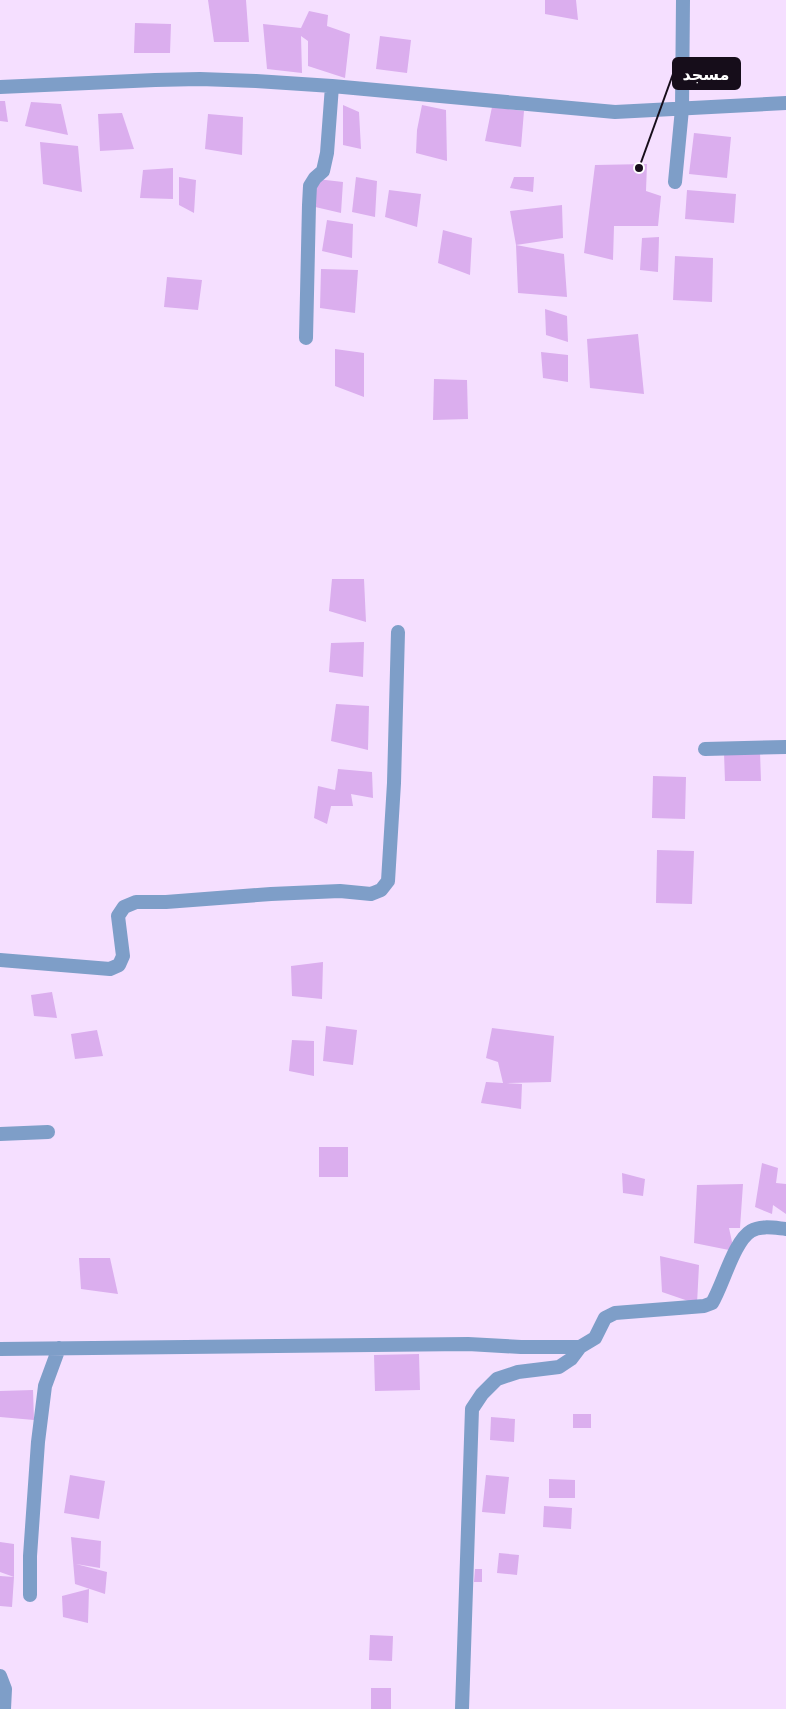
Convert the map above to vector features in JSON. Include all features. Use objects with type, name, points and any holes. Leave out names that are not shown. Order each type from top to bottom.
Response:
[{"type":"street","points":[[675,182],[682,109],[683,0]]},
{"type":"street","points":[[0,87],[200,79],[256,81],[332,86],[615,112],[786,103]]},
{"type":"street","points":[[306,338],[310,186],[322,171],[327,154],[332,86]]},
{"type":"street","points":[[0,960],[110,969],[119,965],[123,956],[118,916],[124,907],[136,902],[166,902],[271,894],[330,892],[371,894],[381,890],[388,881],[394,783],[398,632]]},
{"type":"street","points":[[705,749],[786,747]]},
{"type":"street","points":[[0,1134],[48,1132]]},
{"type":"street","points":[[462,1709],[472,1409],[482,1394],[497,1379],[518,1372],[559,1367],[571,1359],[580,1347],[595,1338],[606,1318],[615,1312],[704,1306],[712,1303],[719,1291],[729,1264],[743,1239],[751,1231],[761,1228],[786,1229]]},
{"type":"street","points":[[0,1349],[468,1344],[521,1347],[580,1347]]},
{"type":"street","points":[[30,1595],[30,1556],[38,1442],[45,1386],[59,1348]]},
{"type":"street","points":[[0,1676],[5,1689],[4,1709]]},
{"type":"building","points":[[208,0],[246,0],[249,42],[214,42]]},
{"type":"building","points":[[545,0],[576,0],[578,20],[545,14]]},
{"type":"building","points":[[309,11],[328,15],[327,26],[350,34],[345,78],[308,66],[308,41],[301,36],[302,73],[267,69],[263,24],[301,28]]},
{"type":"building","points":[[135,23],[171,24],[170,53],[134,53]]},
{"type":"building","points":[[380,36],[411,40],[407,73],[376,69]]},
{"type":"building","points":[[0,101],[5,101],[8,122],[0,121]]},
{"type":"building","points":[[31,102],[61,104],[68,135],[25,126]]},
{"type":"building","points":[[343,105],[359,112],[361,149],[343,145]]},
{"type":"building","points":[[422,105],[446,110],[447,161],[416,153],[417,130]]},
{"type":"building","points":[[492,107],[524,111],[521,147],[485,141]]},
{"type":"building","points":[[122,113],[134,149],[100,151],[98,114]]},
{"type":"building","points":[[208,114],[243,117],[242,155],[205,149]]},
{"type":"building","points":[[694,133],[731,137],[727,178],[689,174]]},
{"type":"building","points":[[40,142],[78,146],[82,192],[43,184]]},
{"type":"building","points":[[647,164],[646,191],[661,196],[658,226],[614,226],[613,260],[584,253],[595,165]]},
{"type":"building","points":[[173,168],[173,199],[140,198],[143,170]]},
{"type":"building","points":[[179,177],[196,180],[194,213],[179,205]]},
{"type":"building","points":[[356,177],[377,181],[375,217],[352,212]]},
{"type":"building","points":[[514,177],[534,177],[533,192],[510,188]]},
{"type":"building","points":[[317,179],[343,182],[341,213],[311,206]]},
{"type":"building","points":[[389,190],[421,194],[417,227],[385,217]]},
{"type":"building","points":[[687,190],[736,194],[734,223],[685,219]]},
{"type":"building","points":[[562,205],[563,238],[516,245],[510,211]]},
{"type":"building","points":[[327,220],[353,224],[352,258],[322,251]]},
{"type":"building","points":[[443,230],[472,238],[470,275],[438,263]]},
{"type":"building","points":[[659,237],[658,272],[640,270],[642,238]]},
{"type":"building","points":[[516,245],[564,254],[567,297],[518,293]]},
{"type":"building","points":[[675,256],[713,258],[712,302],[673,300]]},
{"type":"building","points":[[321,269],[358,270],[355,313],[320,308]]},
{"type":"building","points":[[167,277],[202,280],[198,310],[164,307]]},
{"type":"building","points":[[545,309],[567,316],[568,342],[546,335]]},
{"type":"building","points":[[638,334],[644,394],[590,388],[587,339]]},
{"type":"building","points":[[335,349],[364,353],[364,397],[335,386]]},
{"type":"building","points":[[541,352],[568,355],[568,382],[543,378]]},
{"type":"building","points":[[434,379],[467,380],[468,419],[433,420]]},
{"type":"building","points":[[332,579],[364,579],[366,622],[329,611]]},
{"type":"building","points":[[364,642],[363,677],[329,672],[331,643]]},
{"type":"building","points":[[336,704],[369,706],[368,750],[331,741]]},
{"type":"building","points":[[760,752],[761,781],[725,781],[724,753]]},
{"type":"building","points":[[338,769],[372,772],[373,798],[351,794],[353,806],[331,806],[327,824],[314,818],[318,786],[335,790]]},
{"type":"building","points":[[653,776],[686,777],[685,819],[652,818]]},
{"type":"building","points":[[657,850],[694,851],[692,904],[656,903]]},
{"type":"building","points":[[323,962],[322,999],[292,996],[291,966]]},
{"type":"building","points":[[52,992],[57,1018],[34,1016],[31,995]]},
{"type":"building","points":[[326,1026],[357,1030],[353,1065],[323,1061]]},
{"type":"building","points":[[492,1028],[554,1036],[551,1082],[506,1083],[522,1084],[521,1109],[481,1103],[486,1082],[503,1083],[498,1062],[486,1058]]},
{"type":"building","points":[[97,1030],[103,1056],[75,1059],[71,1034]]},
{"type":"building","points":[[292,1040],[314,1041],[314,1076],[289,1071]]},
{"type":"building","points":[[319,1147],[348,1147],[348,1177],[319,1177]]},
{"type":"building","points":[[762,1163],[778,1168],[776,1183],[786,1184],[786,1214],[773,1205],[772,1214],[755,1207]]},
{"type":"building","points":[[622,1173],[645,1179],[643,1196],[623,1193]]},
{"type":"building","points":[[743,1184],[740,1228],[729,1228],[734,1251],[694,1243],[697,1185]]},
{"type":"building","points":[[660,1256],[699,1265],[697,1304],[662,1292]]},
{"type":"building","points":[[79,1258],[110,1258],[118,1294],[81,1289]]},
{"type":"building","points":[[419,1354],[420,1390],[375,1391],[374,1355]]},
{"type":"building","points":[[33,1390],[34,1420],[0,1417],[0,1391]]},
{"type":"building","points":[[573,1414],[591,1414],[591,1428],[573,1428]]},
{"type":"building","points":[[491,1417],[515,1419],[514,1442],[490,1440]]},
{"type":"building","points":[[70,1475],[105,1481],[99,1519],[64,1513]]},
{"type":"building","points":[[486,1475],[509,1477],[505,1514],[482,1512]]},
{"type":"building","points":[[549,1479],[575,1480],[575,1498],[549,1498]]},
{"type":"building","points":[[544,1506],[572,1508],[571,1529],[543,1527]]},
{"type":"building","points":[[71,1537],[101,1541],[100,1568],[76,1564],[107,1572],[105,1594],[75,1584]]},
{"type":"building","points":[[0,1542],[14,1544],[14,1577],[0,1572]]},
{"type":"building","points":[[499,1553],[519,1555],[517,1575],[497,1573]]},
{"type":"building","points":[[475,1569],[482,1569],[482,1582],[474,1582]]},
{"type":"building","points":[[0,1576],[14,1577],[12,1607],[0,1606]]},
{"type":"building","points":[[89,1589],[88,1623],[63,1617],[62,1596]]},
{"type":"building","points":[[370,1635],[393,1636],[392,1661],[369,1660]]},
{"type":"building","points":[[371,1688],[391,1688],[391,1709],[371,1709]]},
{"type":"place","name":"مسجد","points":[[639,168]]}]
